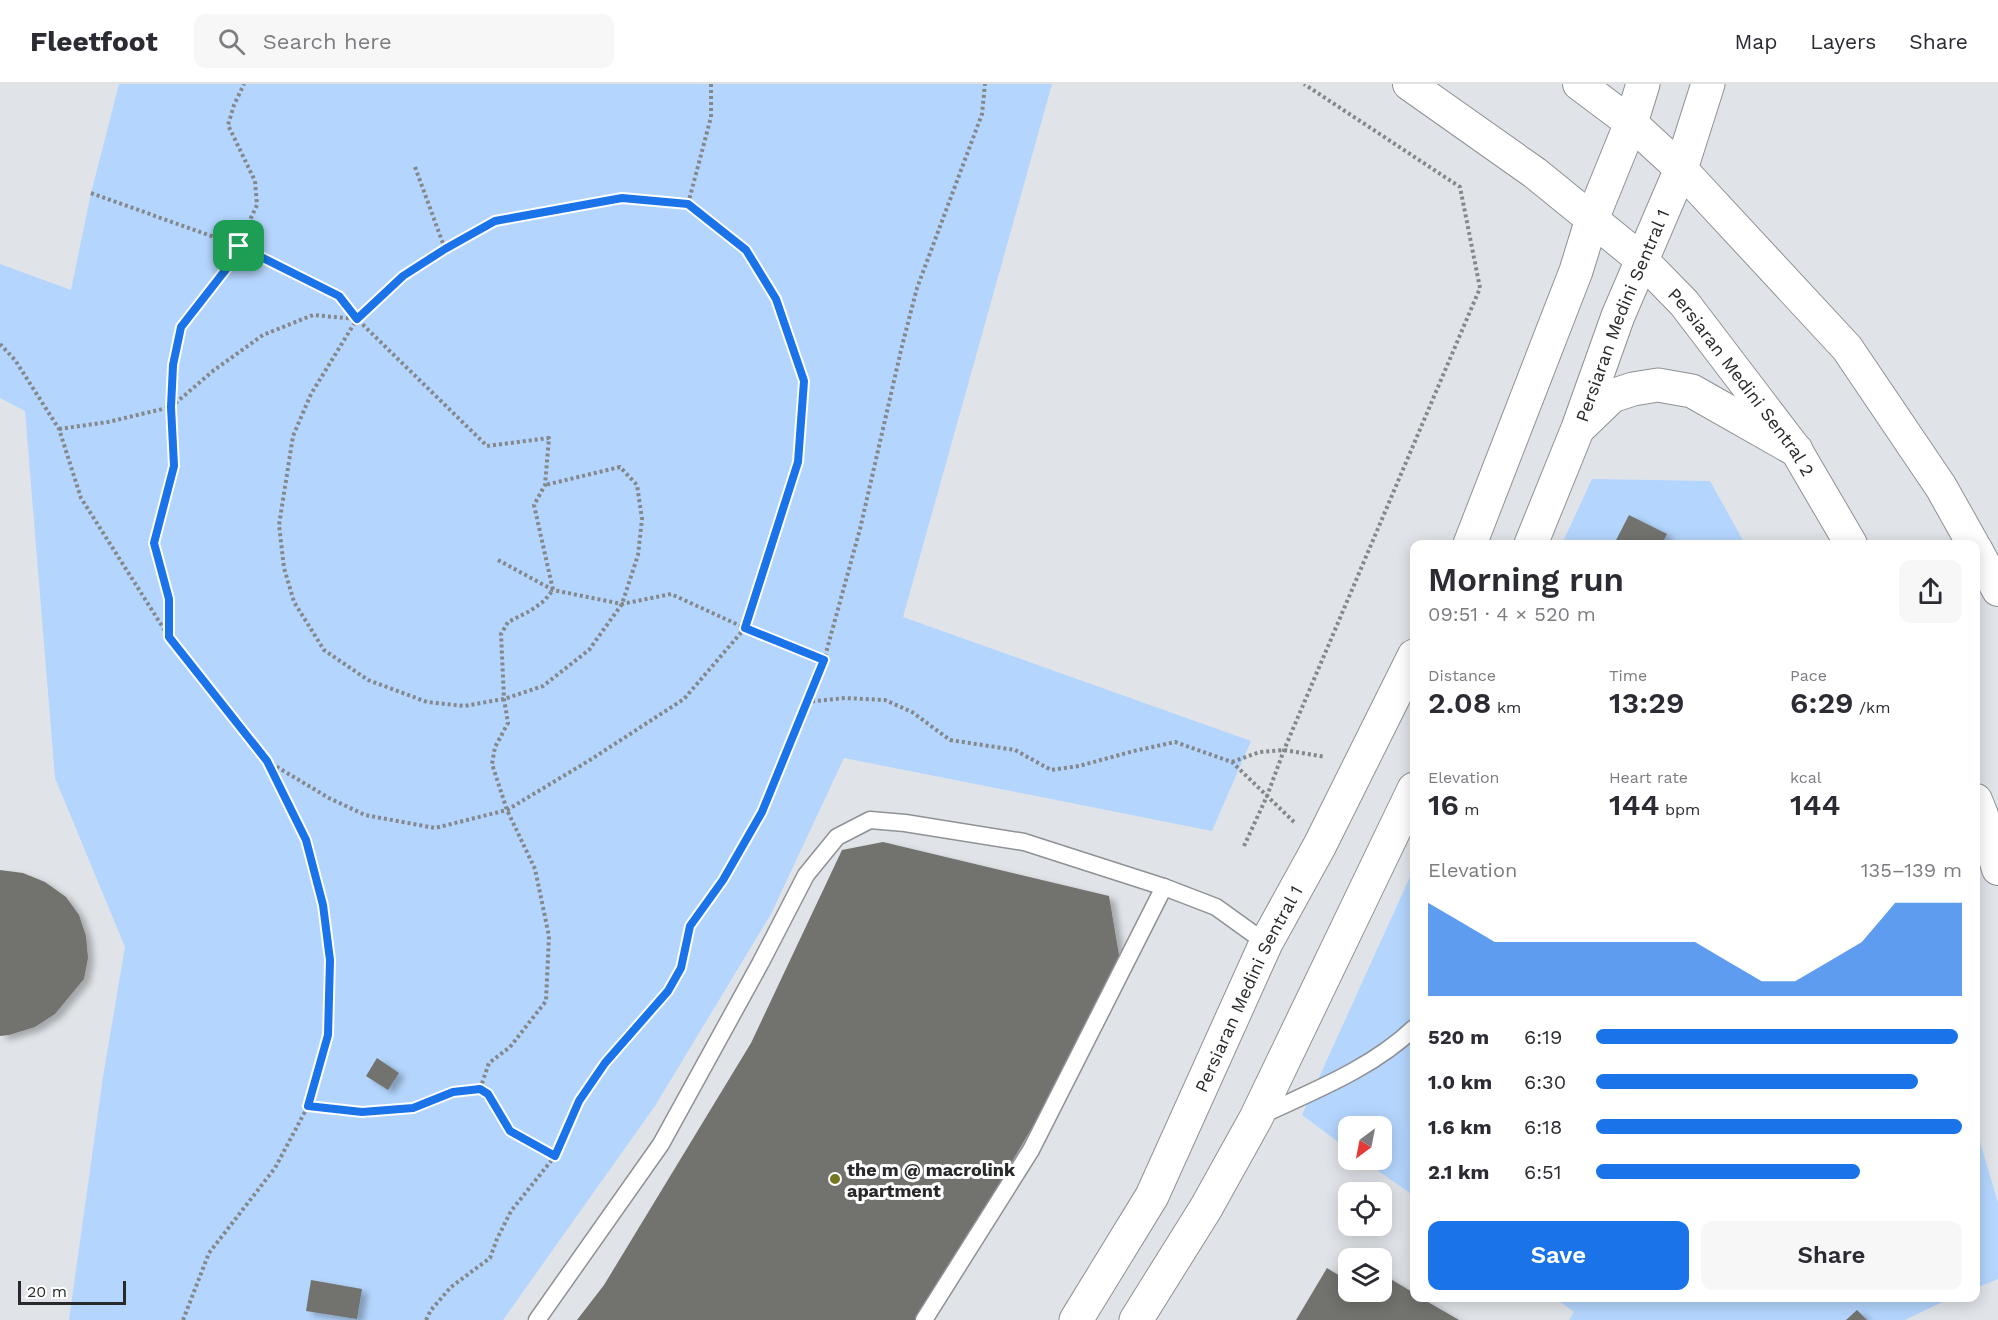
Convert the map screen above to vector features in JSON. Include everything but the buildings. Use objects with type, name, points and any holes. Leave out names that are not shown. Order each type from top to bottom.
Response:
[{"type":"street","name":"Persiaran Medini Sentral 2","points":[[1409,84],[1535,173],[1642,260],[1683,303],[1796,450],[1849,540]]},
{"type":"street","points":[[1580,84],[1631,123],[1681,169],[1847,348],[1941,487],[1971,540]]},
{"type":"street","points":[[1472,540],[1576,271],[1592,219],[1631,123],[1643,84]]},
{"type":"street","name":"Persiaran Medini Sentral 1","points":[[1533,540],[1578,428],[1618,316],[1681,169],[1708,84]]},
{"type":"street","points":[[1578,428],[1612,396],[1633,388],[1658,385],[1692,391],[1796,450]]},
{"type":"street","points":[[1980,556],[1998,590]]},
{"type":"street","name":"Persiaran Medini Sentral 1","points":[[1076,1320],[1152,1196],[1266,943],[1320,845],[1410,664]]},
{"type":"street","points":[[1136,1320],[1206,1208],[1256,1118],[1410,797]]},
{"type":"street","points":[[1980,809],[1998,869]]},
{"type":"lane","points":[[537,1320],[661,1144],[806,875],[837,837],[870,820],[905,823],[1024,842],[1164,887],[1216,907],[1266,943]]},
{"type":"lane","points":[[924,1320],[1031,1150],[1164,887]]},
{"type":"lane","points":[[1256,1118],[1370,1062],[1399,1043],[1410,1032]]},
{"type":"path","points":[[169,637],[169,599],[154,543],[174,466],[171,407],[173,365],[181,327],[227,268],[257,205],[255,181],[228,125],[244,84]]},
{"type":"path","points":[[688,204],[711,117],[711,84]]},
{"type":"path","points":[[426,1320],[430,1310],[451,1287],[490,1258],[512,1211],[555,1156],[579,1101],[605,1063],[668,991],[681,968],[690,926],[723,880],[762,812],[824,660],[860,529],[915,298],[982,114],[985,84]]},
{"type":"path","points":[[1244,846],[1480,288],[1460,187],[1304,84]]},
{"type":"path","points":[[415,167],[445,249]]},
{"type":"path","points":[[91,193],[239,246],[339,296],[357,319],[487,446],[549,438],[545,484],[534,505],[553,590]]},
{"type":"path","points":[[267,761],[328,798],[365,815],[435,828],[507,810],[684,699],[745,628],[798,462],[804,381],[776,299],[746,250],[688,204],[622,198],[495,221],[403,276],[357,319],[311,394],[293,436],[279,525],[284,568],[294,602],[324,650],[368,680],[427,702],[464,706],[504,699],[543,686],[589,650],[622,604],[638,555],[642,519],[637,485],[620,467],[545,484]]},
{"type":"path","points":[[59,429],[108,422],[171,407],[214,369],[262,335],[313,315],[357,319]]},
{"type":"path","points":[[0,344],[15,360],[59,429],[81,498],[169,637],[267,761],[306,840],[323,905],[330,960],[328,1035],[308,1106],[275,1168],[209,1253],[183,1320]]},
{"type":"path","points":[[498,560],[553,590],[622,604],[671,594],[745,628],[824,660]]},
{"type":"path","points":[[480,1089],[489,1063],[510,1047],[546,1001],[549,936],[535,869],[507,810],[492,764],[495,747],[508,723],[504,699],[501,634],[508,622],[530,611],[544,601],[553,590]]},
{"type":"path","points":[[806,702],[845,698],[885,700],[912,712],[950,740],[1015,750],[1051,770],[1079,766],[1175,742],[1232,762],[1320,845]]},
{"type":"path","points":[[1232,762],[1260,752],[1284,750],[1360,763]]},
{"type":"path","points":[[308,1106],[362,1112],[413,1108],[453,1092],[480,1089],[488,1094],[510,1131],[555,1156]]},
{"type":"shaded area","points":[[119,84],[1052,84],[903,617],[1251,741],[1212,831],[844,758],[771,914],[655,1106],[503,1320],[69,1320],[103,1077],[125,947],[55,778],[25,411],[0,398],[0,264],[71,290],[91,193]]},
{"type":"shaded area","points":[[1592,479],[1710,481],[1743,540],[1564,540]]},
{"type":"shaded area","points":[[1410,877],[1410,1193],[1377,1170],[1392,1170],[1392,1116],[1338,1116],[1338,1142],[1302,1115]]},
{"type":"shaded area","points":[[1980,1142],[1998,1203],[1998,1279],[1980,1286]]},
{"type":"shaded area","points":[[1560,1302],[1943,1302],[1905,1320],[1569,1320],[1574,1312]]},
{"type":"place","name":"the m @ macrolink apartment","points":[[835,1179]]},
{"type":"route","points":[[622,198],[688,204],[746,250],[776,299],[804,381],[798,462],[745,628],[824,660],[762,812],[723,880],[690,926],[681,968],[668,991],[605,1063],[579,1101],[555,1156],[510,1131],[488,1094],[480,1089],[453,1092],[413,1108],[362,1112],[308,1106],[328,1035],[330,960],[323,905],[306,840],[267,761],[169,637],[169,599],[154,543],[174,466],[171,407],[173,365],[181,327],[227,268],[239,246],[339,296],[357,319],[403,276],[495,221],[622,198]]}]
